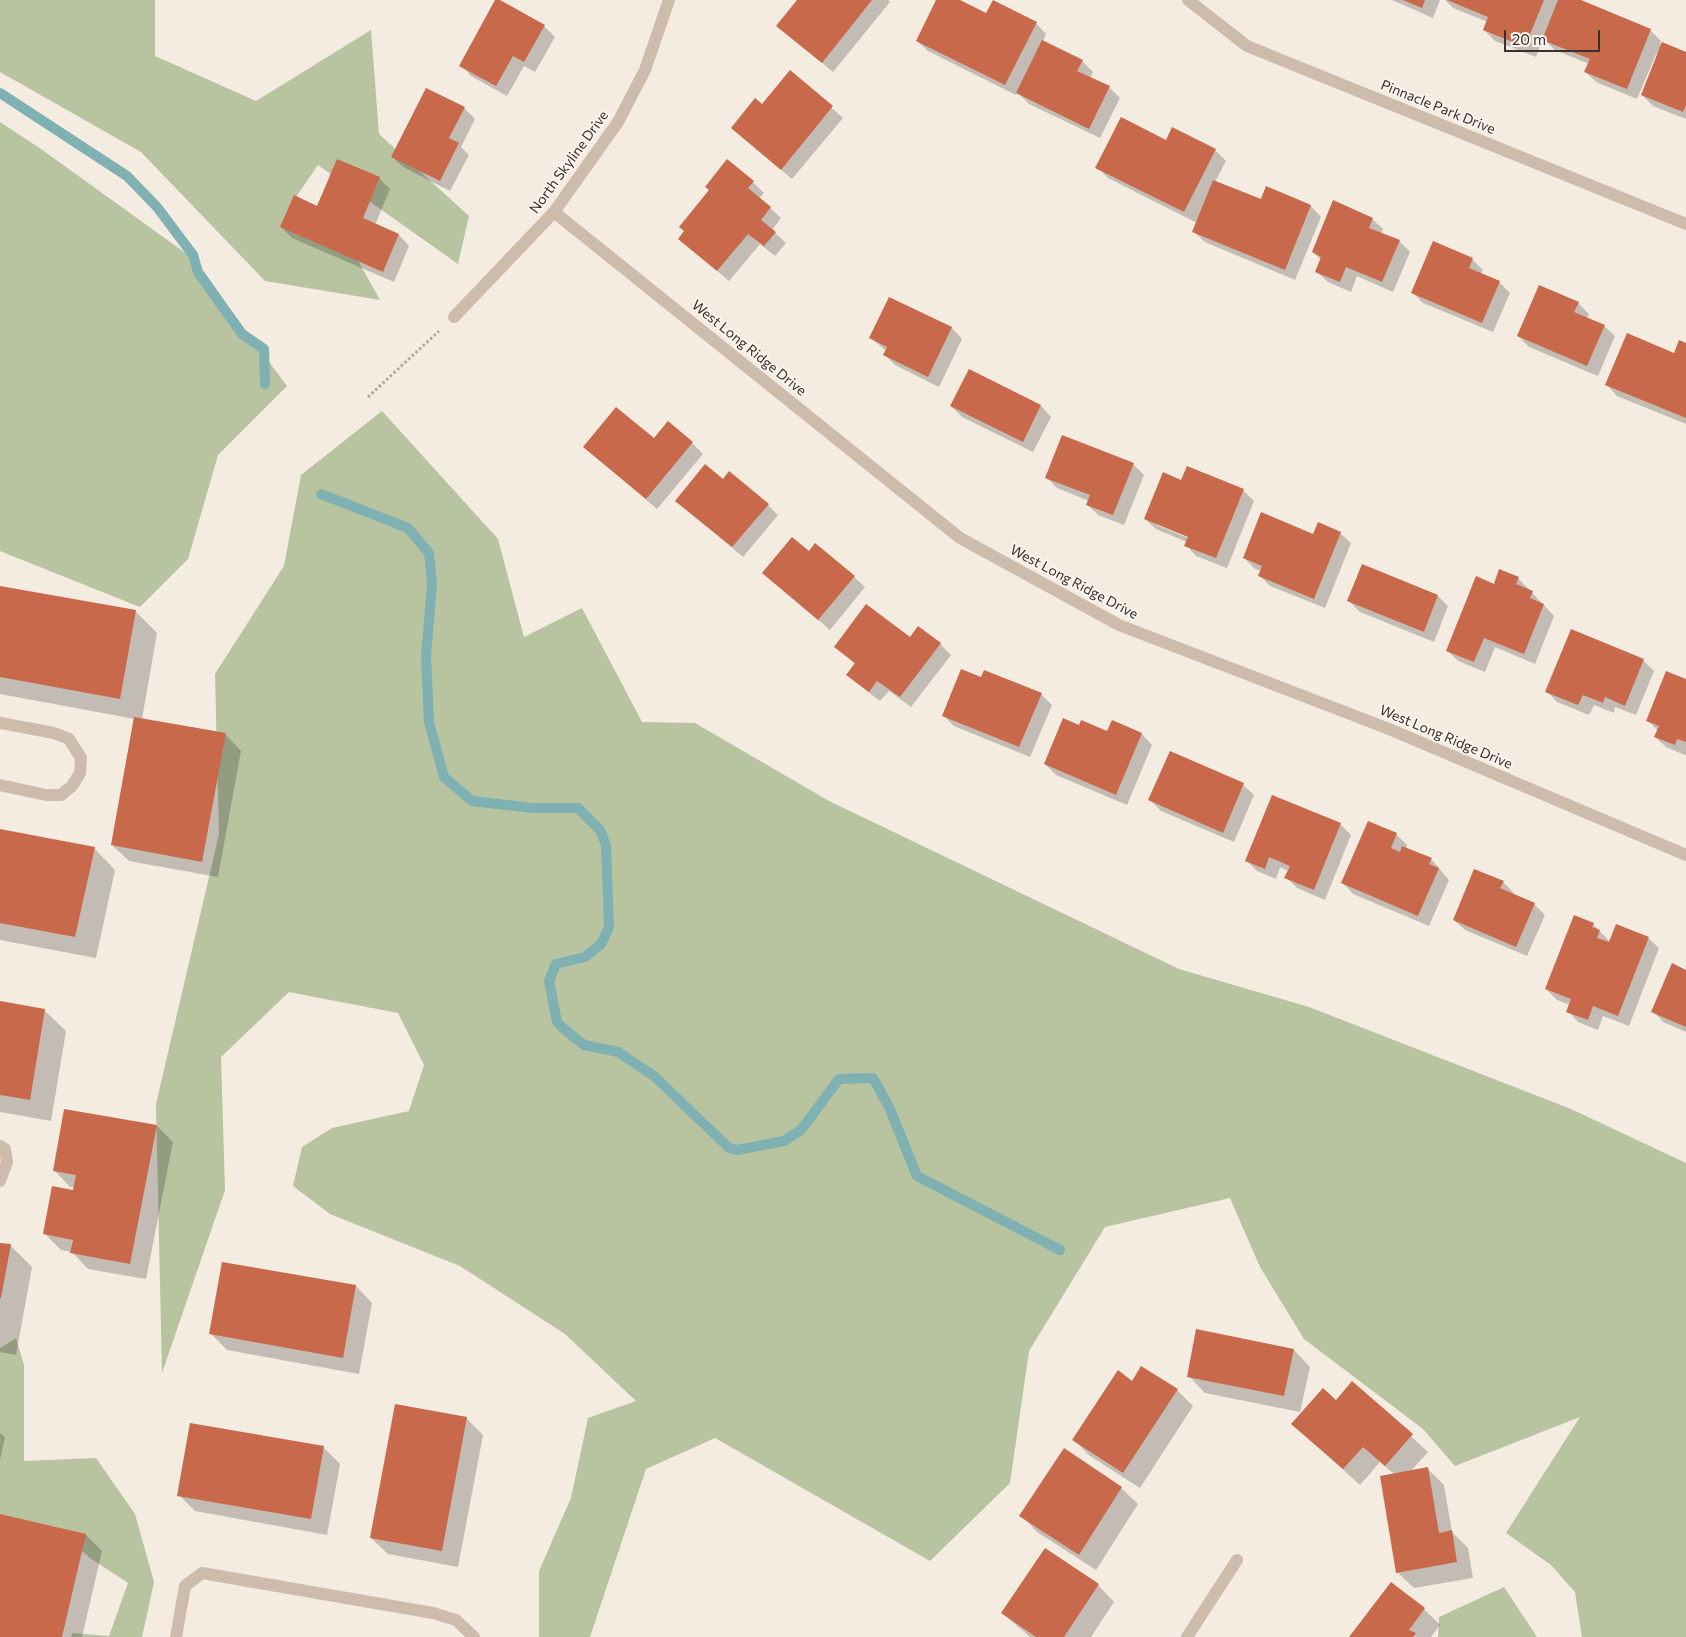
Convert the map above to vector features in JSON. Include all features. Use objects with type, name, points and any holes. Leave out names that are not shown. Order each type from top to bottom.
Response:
[{"type":"street","name":"North Skyline Drive","points":[[454,317],[554,212],[618,122],[645,70],[669,0]]},
{"type":"street","name":"Pinnacle Park Drive","points":[[1188,0],[1247,46],[1686,224]]},
{"type":"street","name":"West Long Ridge Drive","points":[[554,212],[960,538],[1119,625],[1389,729],[1686,855]]},
{"type":"street","points":[[0,723],[54,733],[69,739],[82,758],[80,773],[72,786],[61,795],[46,795],[0,785]]},
{"type":"street","points":[[0,1146],[6,1150],[7,1162],[0,1181]]},
{"type":"street","points":[[1187,1637],[1238,1560]]},
{"type":"street","points":[[176,1637],[186,1586],[202,1573],[433,1613],[456,1620],[474,1637]]},
{"type":"path","points":[[368,397],[454,317]]},
{"type":"green space","points":[[0,0],[155,0],[155,56],[256,101],[371,30],[379,134],[469,216],[458,264],[318,165],[294,200],[346,239],[380,300],[265,281],[141,152],[0,72]]},
{"type":"green space","points":[[0,122],[41,149],[191,257],[287,386],[218,455],[188,559],[140,607],[0,551]]},
{"type":"green space","points":[[382,411],[498,539],[524,637],[582,608],[642,722],[695,723],[829,801],[1179,969],[1309,1007],[1571,1109],[1686,1163],[1686,1637],[1582,1637],[1575,1592],[1551,1565],[1506,1533],[1580,1417],[1455,1466],[1423,1429],[1304,1339],[1260,1267],[1230,1198],[1105,1227],[1029,1351],[1010,1483],[930,1561],[715,1438],[646,1469],[590,1637],[539,1637],[539,1571],[571,1498],[588,1418],[636,1401],[565,1334],[460,1266],[330,1214],[293,1186],[302,1147],[332,1128],[409,1111],[424,1065],[398,1013],[289,992],[221,1057],[225,1190],[162,1373],[156,1104],[219,834],[215,674],[284,566],[301,475]]},
{"type":"green space","points":[[16,1338],[24,1365],[24,1461],[96,1458],[135,1514],[154,1582],[142,1637],[71,1637],[72,1633],[109,1636],[128,1583],[90,1558],[54,1526],[0,1529],[0,1348]]},
{"type":"green space","points":[[1504,1587],[1537,1637],[1438,1637],[1439,1617]]},
{"type":"building","points":[[495,0],[500,0],[545,25],[524,62],[513,56],[496,86],[459,66]]},
{"type":"building","points":[[797,0],[872,0],[822,63],[776,26]]},
{"type":"building","points":[[936,0],[960,0],[986,13],[993,0],[1037,22],[1005,85],[916,41]]},
{"type":"building","points":[[1403,0],[1425,0],[1422,8]]},
{"type":"building","points":[[1447,0],[1544,0],[1525,47],[1483,30],[1488,17]]},
{"type":"building","points":[[1558,0],[1581,0],[1651,29],[1627,89],[1584,72],[1590,59],[1542,40]]},
{"type":"building","points":[[1042,40],[1083,60],[1077,71],[1110,86],[1089,129],[1016,93]]},
{"type":"building","points":[[1662,42],[1686,52],[1686,105],[1683,112],[1641,95]]},
{"type":"building","points":[[790,70],[833,106],[781,170],[731,128],[755,98],[762,104]]},
{"type":"building","points":[[426,88],[465,107],[449,138],[459,143],[440,181],[391,157]]},
{"type":"building","points":[[1121,117],[1166,140],[1172,127],[1216,149],[1184,212],[1095,168]]},
{"type":"building","points":[[337,159],[380,177],[363,218],[399,234],[383,272],[280,227],[294,195],[317,206]]},
{"type":"building","points":[[727,159],[754,181],[748,188],[771,207],[761,220],[776,232],[764,246],[748,234],[717,271],[678,239],[684,231],[679,227],[709,190],[705,187]]},
{"type":"building","points":[[1213,180],[1261,199],[1266,186],[1311,205],[1285,270],[1192,232]]},
{"type":"building","points":[[1333,200],[1373,218],[1369,228],[1400,240],[1382,282],[1346,267],[1340,282],[1315,272],[1321,257],[1312,252]]},
{"type":"building","points":[[1433,241],[1473,258],[1469,268],[1500,281],[1482,323],[1411,293]]},
{"type":"building","points":[[1539,285],[1579,302],[1574,312],[1605,325],[1587,366],[1517,336]]},
{"type":"building","points":[[889,297],[952,327],[928,377],[883,355],[887,347],[869,338]]},
{"type":"building","points":[[1627,333],[1674,353],[1679,340],[1686,343],[1686,418],[1605,385]]},
{"type":"building","points":[[969,369],[1041,405],[1023,442],[950,406]]},
{"type":"building","points":[[616,407],[654,438],[668,421],[693,442],[646,499],[583,447]]},
{"type":"building","points":[[1062,435],[1134,463],[1113,515],[1086,505],[1090,495],[1045,478]]},
{"type":"building","points":[[705,464],[723,479],[729,471],[769,504],[732,547],[675,501]]},
{"type":"building","points":[[1187,466],[1244,489],[1216,558],[1184,546],[1188,537],[1144,519],[1163,472],[1181,480]]},
{"type":"building","points":[[1261,512],[1313,534],[1318,522],[1341,532],[1314,599],[1258,576],[1262,566],[1243,558]]},
{"type":"building","points":[[792,537],[809,551],[815,543],[855,576],[818,620],[762,573]]},
{"type":"building","points":[[1362,564],[1438,595],[1424,632],[1347,601]]},
{"type":"building","points":[[1499,569],[1519,577],[1516,584],[1533,591],[1530,598],[1544,604],[1524,654],[1484,638],[1474,662],[1446,651],[1476,576],[1494,584]]},
{"type":"building","points":[[0,586],[136,610],[120,699],[0,677]]},
{"type":"building","points":[[866,604],[910,637],[918,626],[941,643],[900,697],[877,681],[869,692],[846,675],[855,663],[834,647]]},
{"type":"building","points":[[1571,629],[1644,659],[1625,706],[1605,697],[1603,703],[1583,695],[1578,705],[1545,692]]},
{"type":"building","points":[[961,669],[981,677],[984,670],[1042,693],[1019,747],[942,716]]},
{"type":"building","points":[[1666,671],[1686,679],[1686,742],[1677,739],[1675,745],[1654,737],[1659,726],[1646,721]]},
{"type":"building","points":[[134,717],[226,733],[202,862],[111,845]]},
{"type":"building","points":[[1063,718],[1079,725],[1081,720],[1107,731],[1112,720],[1142,733],[1116,795],[1044,764]]},
{"type":"building","points":[[1170,751],[1244,783],[1223,833],[1148,800]]},
{"type":"building","points":[[1272,795],[1341,823],[1314,890],[1284,878],[1290,866],[1269,857],[1265,869],[1245,861]]},
{"type":"building","points":[[1368,821],[1397,833],[1391,848],[1400,852],[1402,846],[1432,858],[1429,864],[1439,868],[1418,916],[1341,883]]},
{"type":"building","points":[[0,829],[95,847],[75,937],[0,923]]},
{"type":"building","points":[[1474,869],[1504,881],[1500,888],[1535,903],[1516,947],[1453,920]]},
{"type":"building","points":[[1574,915],[1594,923],[1592,927],[1600,930],[1597,938],[1609,942],[1616,924],[1649,937],[1618,1016],[1593,1006],[1588,1020],[1566,1012],[1571,999],[1545,989]]},
{"type":"building","points":[[1672,963],[1686,970],[1686,1027],[1651,1012]]},
{"type":"building","points":[[0,1001],[45,1009],[30,1100],[0,1095]]},
{"type":"building","points":[[64,1109],[157,1125],[130,1264],[70,1253],[73,1240],[43,1234],[52,1186],[73,1190],[76,1175],[53,1171]]},
{"type":"building","points":[[0,1243],[11,1244],[1,1298],[0,1298]]},
{"type":"building","points":[[222,1262],[356,1285],[343,1358],[209,1334]]},
{"type":"building","points":[[1196,1329],[1294,1349],[1284,1396],[1187,1377]]},
{"type":"building","points":[[1141,1366],[1178,1389],[1123,1473],[1072,1440],[1118,1370],[1132,1381]]},
{"type":"building","points":[[1352,1381],[1413,1434],[1385,1466],[1363,1447],[1343,1469],[1291,1424],[1323,1388],[1336,1400]]},
{"type":"building","points":[[395,1404],[467,1417],[442,1551],[370,1538]]},
{"type":"building","points":[[190,1423],[324,1446],[311,1519],[177,1496]]},
{"type":"building","points":[[1064,1448],[1122,1487],[1079,1555],[1019,1516]]},
{"type":"building","points":[[1428,1467],[1439,1533],[1452,1530],[1457,1562],[1396,1573],[1380,1476]]},
{"type":"building","points":[[0,1514],[86,1534],[62,1637],[0,1637]]},
{"type":"building","points":[[1045,1548],[1099,1584],[1064,1637],[1036,1637],[1001,1613]]},
{"type":"building","points":[[1391,1582],[1425,1608],[1409,1630],[1416,1633],[1413,1637],[1349,1637]]},
{"type":"waterway","points":[[0,93],[127,176],[157,207],[193,255],[198,272],[242,334],[264,349],[265,384]]},
{"type":"waterway","points":[[321,494],[408,528],[429,553],[432,585],[426,656],[429,722],[444,777],[472,801],[532,808],[578,808],[600,830],[606,845],[609,927],[601,944],[585,957],[556,964],[549,981],[557,1022],[584,1045],[618,1052],[654,1076],[729,1148],[737,1150],[784,1141],[801,1130],[839,1079],[873,1078],[889,1107],[917,1176],[1060,1250]]}]
